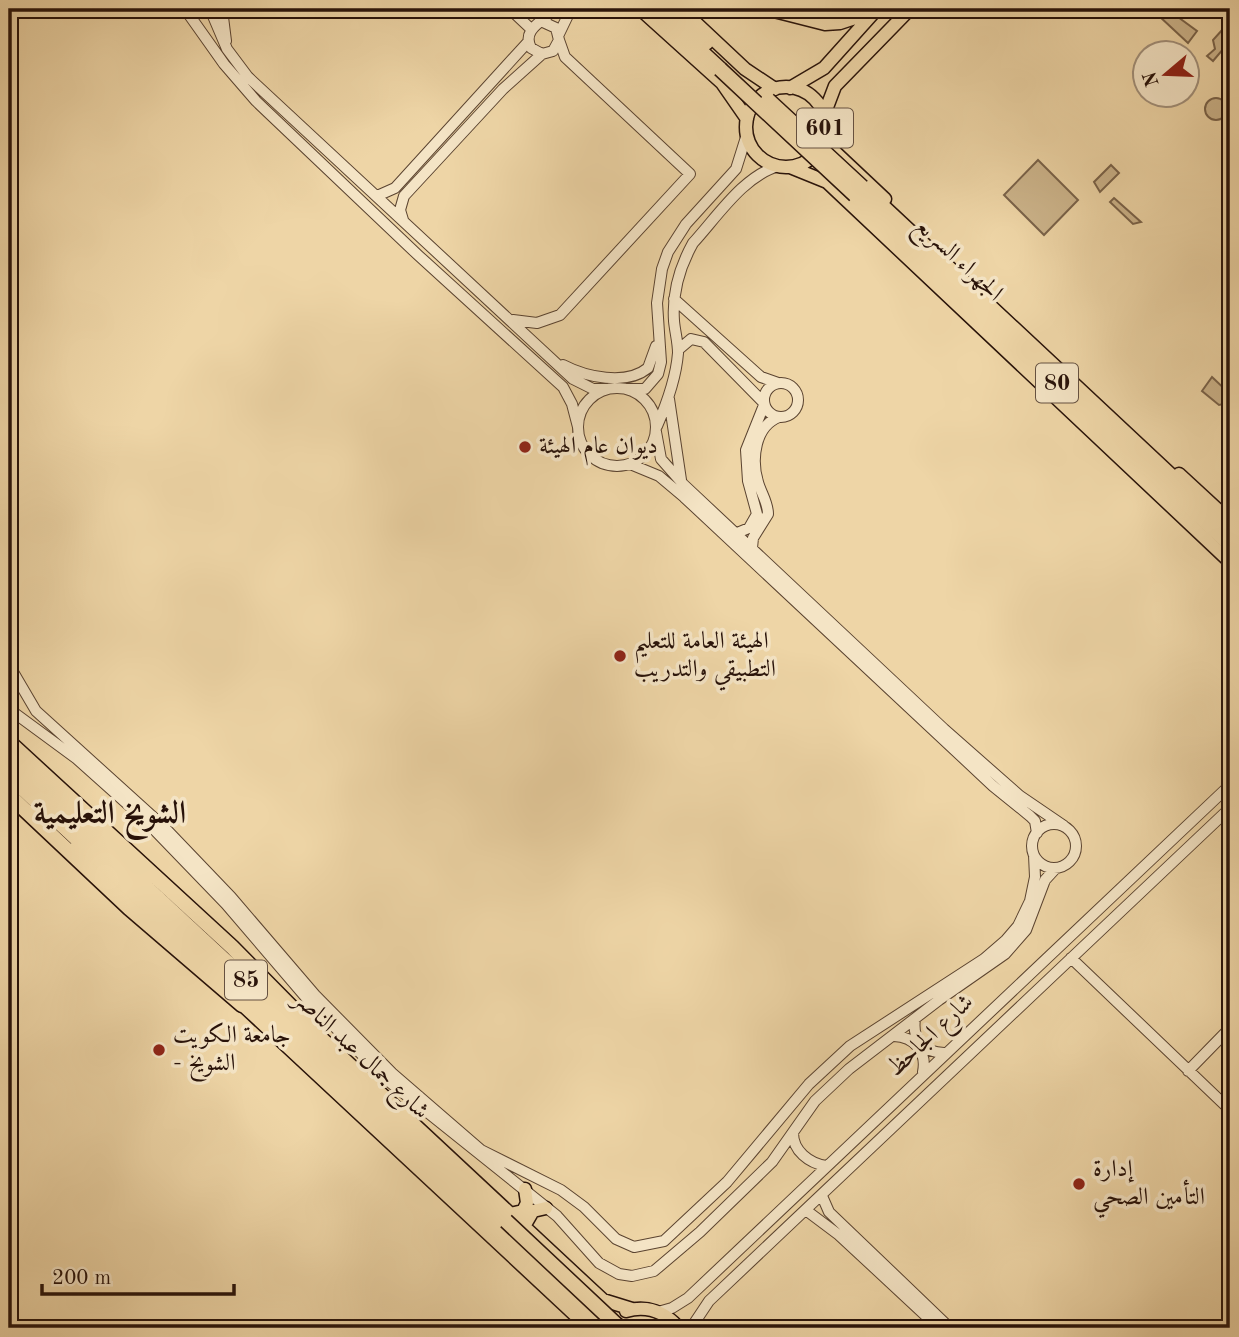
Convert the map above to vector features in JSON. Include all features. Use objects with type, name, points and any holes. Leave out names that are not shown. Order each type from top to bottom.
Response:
[{"type":"highway","name":"الجهراء السريع","points":[[655,9],[1230,545]]},
{"type":"highway","name":"الجهراء السريع","points":[[670,9],[1230,531]]},
{"type":"highway","points":[[9,742],[232,947],[323,1039]]},
{"type":"highway","name":"شارع جمال عبد الناصر","points":[[9,760],[620,1328]]},
{"type":"highway","name":"شارع جمال عبد الناصر","points":[[9,776],[603,1328]]},
{"type":"highway","points":[[9,795],[130,908],[269,1029]]},
{"type":"main road","points":[[640,9],[722,83],[747,119],[747,134]]},
{"type":"main road","points":[[681,9],[745,69],[775,89]]},
{"type":"main road","points":[[766,9],[825,23],[847,21],[876,11]]},
{"type":"main road","name":"601","points":[[747,134],[755,152],[784,166],[804,162],[816,153],[825,133],[824,115],[830,94],[853,65],[910,9]]},
{"type":"main road","name":"601","points":[[747,119],[757,100],[775,89],[790,88],[818,74],[876,11]]},
{"type":"main road","points":[[830,61],[829,70],[835,74],[853,65]]},
{"type":"main road","name":"601","points":[[790,88],[811,96],[824,115]]},
{"type":"main road","name":"الجهراء السريع","points":[[825,133],[835,152],[1230,522]]},
{"type":"main road","name":"الجهراء السريع","points":[[784,166],[827,182],[1230,562]]},
{"type":"main road","points":[[9,747],[603,1300],[632,1309],[658,1312],[679,1328]]},
{"type":"main road","points":[[9,786],[589,1328]]},
{"type":"main road","points":[[510,1214],[523,1211],[527,1203],[525,1189]]},
{"type":"main road","points":[[528,1230],[529,1214],[546,1208]]},
{"type":"main road","points":[[603,1328],[613,1318],[632,1309]]},
{"type":"street","points":[[186,9],[199,9]]},
{"type":"street","points":[[186,9],[244,80],[265,93],[584,385],[645,389],[659,374],[661,362],[657,322]]},
{"type":"street","points":[[210,9],[227,49],[256,101],[563,387],[572,404],[582,444],[598,461],[609,466],[630,464],[649,451],[669,399],[678,350],[674,299],[678,275],[699,236],[759,174],[784,166]]},
{"type":"street","points":[[222,9],[227,49]]},
{"type":"street","points":[[510,9],[531,29]]},
{"type":"street","points":[[377,196],[395,188],[528,43],[531,29],[543,22],[555,9]]},
{"type":"street","points":[[404,220],[401,201],[503,89],[545,54],[559,37],[571,9]]},
{"type":"street","points":[[509,318],[537,323],[560,315],[690,174],[565,57],[559,37],[550,24],[543,22]]},
{"type":"street","points":[[528,43],[536,52],[565,57]]},
{"type":"street","points":[[256,101],[265,93]]},
{"type":"street","points":[[556,361],[575,371],[596,376],[627,378],[641,374],[656,353],[662,269],[686,224],[736,169],[747,134]]},
{"type":"street","points":[[407,175],[416,183]]},
{"type":"street","points":[[686,224],[699,236]]},
{"type":"street","points":[[674,299],[761,377],[794,388],[799,400],[795,411],[779,417],[765,427],[757,446],[755,471],[768,514],[753,538],[752,548]]},
{"type":"street","points":[[498,328],[509,318]]},
{"type":"street","points":[[678,350],[691,339],[704,342],[770,413],[779,417]]},
{"type":"street","points":[[738,538],[749,528],[757,514],[747,481],[746,450],[769,388],[778,383]]},
{"type":"street","points":[[578,427],[586,402],[608,388]]},
{"type":"street","points":[[627,389],[648,402],[661,459],[682,484],[993,786],[1030,816],[1035,821],[1037,833]]},
{"type":"street","points":[[669,399],[682,484]]},
{"type":"street","points":[[10,670],[36,711],[163,826],[232,897],[305,990],[413,1104],[525,1189],[599,1263],[619,1274],[642,1275],[654,1271],[701,1232],[772,1162],[815,1101],[849,1069],[1013,946],[1031,922],[1045,880],[1056,868],[1068,864],[1077,848],[1074,836],[1064,826],[1000,778],[845,642],[752,548],[667,482],[630,464]]},
{"type":"street","points":[[9,709],[76,759],[143,818],[291,973]]},
{"type":"street","name":"شارع الجاحظ","points":[[658,1312],[683,1301],[1230,785]]},
{"type":"street","name":"شارع الجاحظ","points":[[691,1328],[703,1307],[1230,808]]},
{"type":"street","points":[[305,990],[392,1073],[481,1150],[561,1190],[584,1207],[616,1239],[634,1247],[656,1245],[727,1182],[809,1084],[850,1045],[984,959],[1006,940],[1018,926],[1030,901],[1035,877],[1032,844],[1037,833],[1049,824],[1064,826]]},
{"type":"street","points":[[1034,855],[1046,866],[1056,868]]},
{"type":"street","points":[[1071,958],[1230,1110]]},
{"type":"street","points":[[1031,973],[1041,977],[1042,988]]},
{"type":"street","points":[[915,1019],[914,1029],[920,1044],[933,1052],[944,1053]]},
{"type":"street","points":[[1188,1071],[1230,1028]]},
{"type":"street","points":[[894,1036],[909,1039],[920,1048],[924,1062],[923,1072]]},
{"type":"street","points":[[850,1045],[854,1057],[861,1060]]},
{"type":"street","points":[[840,1054],[849,1061],[849,1069]]},
{"type":"street","points":[[793,1132],[796,1147],[810,1161],[826,1166]]},
{"type":"street","points":[[783,1147],[793,1151],[806,1165],[810,1181]]},
{"type":"street","points":[[822,1196],[825,1217],[939,1328]]},
{"type":"street","points":[[697,1207],[702,1219],[711,1221]]},
{"type":"street","points":[[807,1211],[825,1217],[950,1328]]},
{"type":"street","points":[[685,1218],[698,1223],[701,1232]]},
{"type":"street","points":[[758,1230],[762,1239],[770,1245]]},
{"type":"shaded area","points":[[1167,9],[1197,31],[1192,38],[1183,38],[1159,16]]},
{"type":"shaded area","points":[[1223,29],[1230,31],[1230,41],[1213,61],[1207,56],[1215,49],[1213,40]]},
{"type":"shaded area","points":[[1212,98],[1220,98],[1227,105],[1227,113],[1220,120],[1212,120],[1205,113],[1205,105]]},
{"type":"shaded area","points":[[1038,160],[1078,200],[1044,235],[1004,195]]},
{"type":"shaded area","points":[[1111,165],[1119,173],[1100,192],[1094,182]]},
{"type":"shaded area","points":[[1114,198],[1141,222],[1133,224],[1110,202]]},
{"type":"shaded area","points":[[1212,377],[1230,394],[1228,403],[1219,405],[1202,391]]},
{"type":"place","name":"ديوان عام الهيئة","points":[[525,447]]},
{"type":"place","name":"الهيئة العامة للتعليم التطبيقي والتدريب","points":[[620,656]]},
{"type":"place","name":"جامعة الكويت - الشويخ","points":[[159,1050]]},
{"type":"place","name":"إدارة التأمين الصحي","points":[[1079,1184]]},
{"type":"district","name":"الشويخ التعليمية","points":[[110,815]]}]
